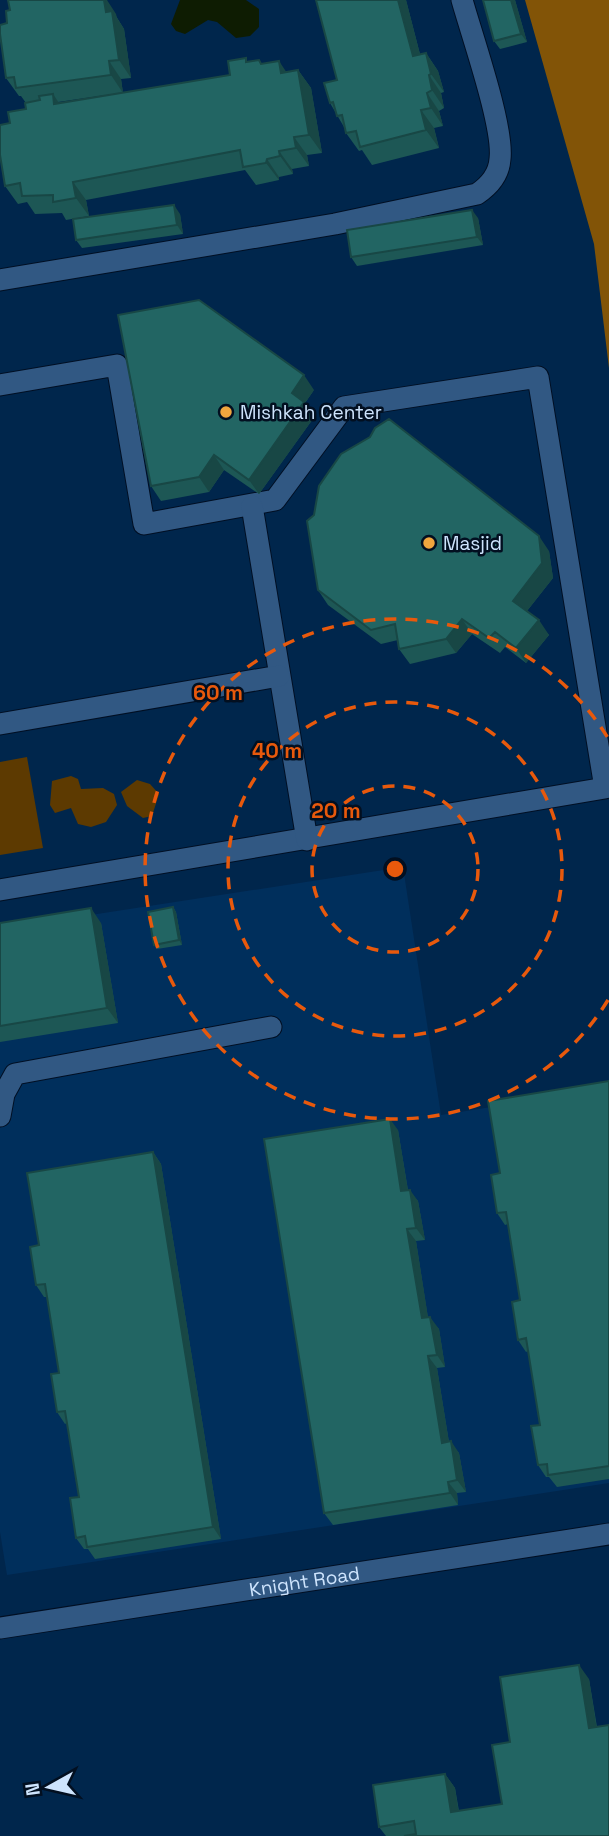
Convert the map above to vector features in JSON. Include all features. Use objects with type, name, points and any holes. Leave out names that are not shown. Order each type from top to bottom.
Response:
[{"type":"street","points":[[0,280],[335,224],[477,194],[488,187],[501,156],[497,129],[462,0]]},
{"type":"street","points":[[0,385],[117,365],[144,524],[275,500],[344,407],[538,377],[605,788],[0,890]]},
{"type":"street","points":[[252,506],[307,840]]},
{"type":"street","points":[[0,724],[279,676]]},
{"type":"street","points":[[0,1116],[4,1094],[15,1074],[271,1027]]},
{"type":"street","name":"Knight Road","points":[[0,1628],[609,1534]]},
{"type":"shaded area","points":[[180,0],[246,0],[259,9],[259,27],[250,36],[236,38],[217,22],[208,20],[185,34],[176,31],[171,24]]},
{"type":"shaded area","points":[[525,0],[609,0],[609,368],[594,244]]},
{"type":"shaded area","points":[[27,757],[43,848],[0,855],[0,762]]},
{"type":"shaded area","points":[[71,776],[78,779],[81,789],[103,788],[114,794],[117,805],[106,822],[91,827],[78,824],[71,808],[55,813],[50,805],[52,781]]},
{"type":"shaded area","points":[[137,780],[150,784],[159,794],[152,816],[143,818],[127,806],[121,792]]},
{"type":"shaded area","points":[[403,867],[441,1115],[609,1088],[609,1483],[7,1575],[0,1532],[0,929]]},
{"type":"building","points":[[8,0],[104,0],[106,12],[112,11],[119,60],[109,61],[111,75],[16,88],[14,77],[6,78],[0,34],[0,25],[7,23],[6,11],[10,10]]},
{"type":"building","points":[[316,0],[398,0],[413,56],[426,53],[431,74],[432,90],[427,93],[431,108],[421,110],[426,130],[360,147],[356,131],[346,133],[342,115],[337,116],[324,83],[337,80]]},
{"type":"building","points":[[483,0],[511,0],[521,34],[494,41]]},
{"type":"building","points":[[246,58],[246,62],[259,60],[261,64],[279,61],[281,73],[298,70],[309,135],[294,137],[296,148],[279,151],[280,156],[267,159],[266,163],[243,167],[240,150],[73,182],[76,198],[53,202],[53,195],[22,196],[20,183],[5,186],[0,155],[0,125],[10,123],[8,112],[26,109],[25,103],[40,100],[39,96],[53,94],[54,104],[230,75],[228,61]]},
{"type":"building","points":[[174,205],[177,225],[76,240],[73,219]]},
{"type":"building","points":[[472,210],[477,237],[351,257],[347,230]]},
{"type":"building","name":"Mishkah Center","points":[[199,300],[304,375],[292,393],[304,402],[249,480],[214,455],[199,477],[151,486],[118,315]]},
{"type":"building","name":"Masjid","points":[[389,419],[539,536],[542,563],[513,601],[539,620],[516,648],[495,632],[489,638],[462,619],[446,639],[399,649],[395,624],[371,630],[318,590],[307,521],[314,515],[319,486],[341,454],[370,437],[375,428]]},
{"type":"building","points":[[173,907],[179,940],[154,945],[148,912]]},
{"type":"building","points":[[91,908],[107,1008],[0,1026],[0,923]]},
{"type":"building","points":[[609,1081],[609,1466],[548,1475],[547,1464],[538,1465],[531,1426],[540,1425],[526,1338],[518,1340],[512,1302],[520,1300],[506,1212],[497,1213],[491,1175],[500,1173],[488,1101]]},
{"type":"building","points":[[390,1119],[401,1191],[410,1190],[416,1228],[407,1229],[422,1318],[430,1317],[437,1355],[428,1356],[442,1443],[451,1441],[457,1480],[448,1482],[450,1493],[324,1513],[264,1139]]},
{"type":"building","points":[[153,1152],[213,1527],[87,1547],[85,1536],[76,1538],[70,1498],[79,1497],[65,1411],[57,1412],[51,1374],[59,1373],[45,1284],[36,1285],[30,1247],[39,1245],[27,1173]]},
{"type":"building","points":[[579,1665],[589,1728],[609,1725],[609,1836],[404,1836],[416,1834],[414,1821],[379,1827],[373,1785],[445,1774],[451,1812],[502,1804],[492,1745],[510,1742],[500,1677]]},
{"type":"place","name":"Mishkah Center","points":[[226,412]]},
{"type":"place","name":"Masjid","points":[[429,543]]}]
